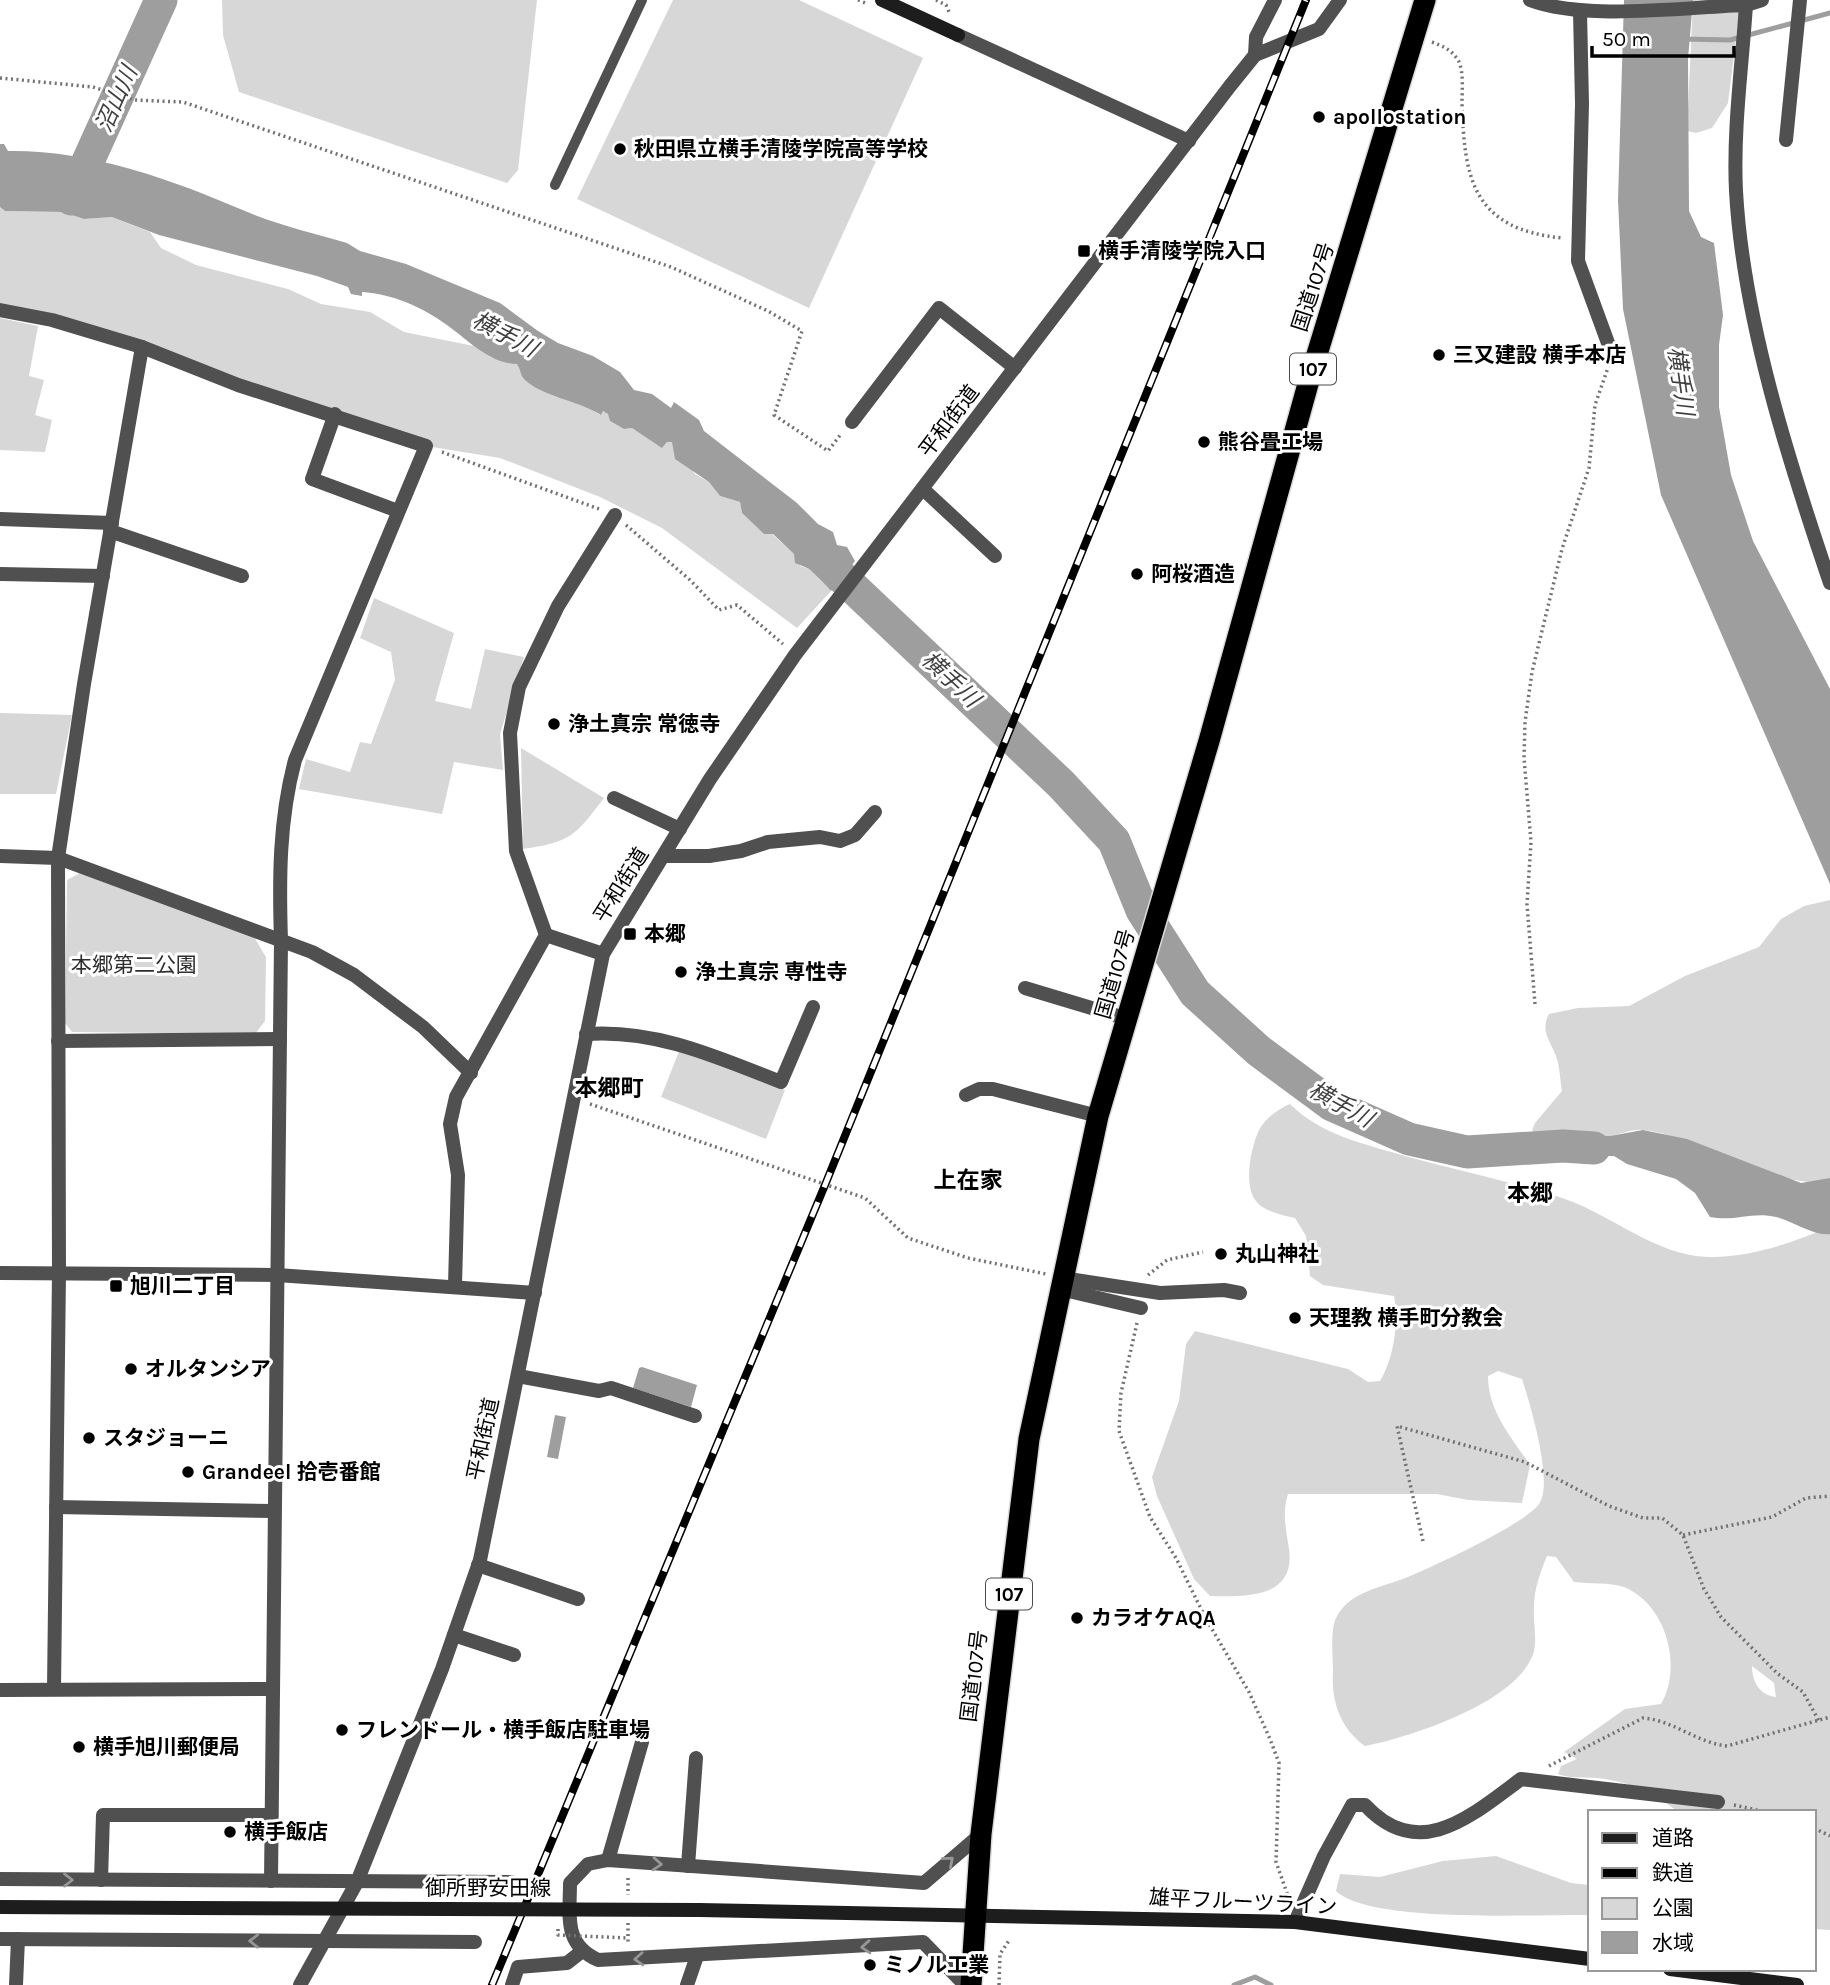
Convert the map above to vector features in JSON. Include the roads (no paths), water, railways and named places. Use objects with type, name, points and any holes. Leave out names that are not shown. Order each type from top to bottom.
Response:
[{"type":"highway","name":"国道107号","points":[[964,1984],[975,1914],[981,1834],[1025,1463],[1098,1116],[1209,741],[1308,384],[1425,0]]},
{"type":"main road","points":[[890,2],[958,35]]},
{"type":"main road","name":"御所野安田線","points":[[0,1907],[975,1914]]},
{"type":"main road","name":"雄平フルーツライン","points":[[975,1914],[1297,1917],[1588,1959]]},
{"type":"main road","points":[[1678,1971],[1715,1980],[1797,1985]]},
{"type":"street","points":[[1275,0],[1256,37],[1255,55],[1320,29],[1340,0]]},
{"type":"street","points":[[1530,0],[1552,9],[1580,11],[1746,5],[1762,0]]},
{"type":"street","points":[[1746,5],[1735,170],[1747,269],[1774,403],[1830,583]]},
{"type":"street","points":[[1786,141],[1800,5]]},
{"type":"street","points":[[1580,11],[1582,104],[1578,261],[1608,343]]},
{"type":"street","points":[[958,35],[1189,141]]},
{"type":"street","name":"平和街道","points":[[300,1985],[357,1882],[454,1635],[478,1564],[603,954],[709,779],[804,643],[1255,55]]},
{"type":"street","points":[[852,422],[939,308],[1016,368]]},
{"type":"street","points":[[0,310],[52,320],[142,347],[238,385],[335,414],[426,446],[295,760],[286,796],[279,865],[281,941],[271,1881]]},
{"type":"street","points":[[54,1689],[59,1273],[58,858],[142,347]]},
{"type":"street","points":[[335,414],[312,479],[398,511]]},
{"type":"street","points":[[923,489],[995,556]]},
{"type":"street","points":[[455,1285],[458,1175],[450,1124],[456,1097],[547,934],[516,852],[510,733],[519,687],[558,606],[615,514]]},
{"type":"street","points":[[0,519],[111,527],[242,576]]},
{"type":"street","points":[[0,574],[103,576]]},
{"type":"street","points":[[614,799],[680,829]]},
{"type":"street","points":[[664,856],[709,856],[741,851],[768,842],[820,837],[840,841],[855,835],[875,811]]},
{"type":"street","points":[[0,856],[58,858],[312,952],[354,975],[423,1027],[471,1073]]},
{"type":"street","points":[[547,934],[603,954]]},
{"type":"street","points":[[1025,988],[1128,1019]]},
{"type":"street","points":[[586,1034],[624,1033],[683,1043],[781,1082],[813,1007]]},
{"type":"street","points":[[58,1041],[280,1039]]},
{"type":"street","points":[[966,1095],[979,1089],[993,1089],[1098,1116]]},
{"type":"street","points":[[0,1273],[277,1275],[455,1285],[535,1293]]},
{"type":"street","points":[[1061,1283],[1160,1293],[1224,1290],[1240,1293]]},
{"type":"street","points":[[1061,1283],[1141,1308]]},
{"type":"street","points":[[518,1377],[599,1391],[611,1388],[695,1416]]},
{"type":"street","points":[[56,1507],[274,1511]]},
{"type":"street","points":[[478,1564],[578,1599]]},
{"type":"street","points":[[454,1635],[514,1655]]},
{"type":"street","points":[[0,1689],[272,1689]]},
{"type":"street","points":[[608,1860],[642,1742]]},
{"type":"street","points":[[688,1866],[696,1758]]},
{"type":"street","points":[[1297,1917],[1324,1856],[1352,1805],[1364,1805],[1392,1829],[1412,1832],[1447,1829],[1521,1779],[1718,1801]]},
{"type":"street","points":[[101,1880],[103,1815],[271,1815]]},
{"type":"street","points":[[964,1984],[923,1942],[598,1960],[581,1952],[573,1940],[570,1923],[570,1883],[588,1864],[608,1860],[924,1883],[981,1834]]},
{"type":"street","points":[[0,1879],[511,1882]]},
{"type":"street","points":[[0,1938],[475,1942]]},
{"type":"street","points":[[16,1985],[18,1939]]},
{"type":"street","points":[[512,1985],[518,1967],[567,1963],[581,1952]]},
{"type":"street","points":[[687,1985],[698,1956]]},
{"type":"lane","points":[[555,185],[642,0]]},
{"type":"water","points":[[1624,0],[1693,0],[1688,59],[1689,211],[1701,237],[1714,243],[1723,315],[1719,345],[1719,407],[1731,475],[1753,541],[1830,689],[1830,884],[1661,495],[1623,309],[1618,200]]},
{"type":"water","points":[[0,144],[4,144],[8,151],[69,155],[159,178],[270,220],[406,264],[500,303],[558,343],[593,356],[620,372],[634,390],[652,394],[671,408],[674,402],[699,420],[704,431],[797,503],[818,524],[833,532],[837,545],[847,547],[855,561],[831,591],[812,570],[795,563],[794,554],[773,534],[764,534],[742,513],[740,502],[720,496],[709,482],[675,459],[672,442],[667,442],[662,448],[632,428],[624,429],[610,421],[608,414],[603,411],[601,415],[540,390],[524,379],[517,364],[489,356],[437,318],[407,302],[374,293],[362,292],[362,296],[351,294],[348,287],[317,276],[159,235],[112,217],[84,219],[63,212],[5,211],[0,207]]},
{"type":"water","points":[[1643,1130],[1687,1139],[1801,1183],[1830,1178],[1830,1234],[1817,1233],[1767,1215],[1710,1217],[1695,1193],[1676,1179],[1627,1164],[1614,1156],[1549,1157],[1548,1137],[1610,1136]]},
{"type":"water","points":[[639,1368],[697,1385],[691,1407],[633,1388]]},
{"type":"water","points":[[555,1415],[566,1417],[558,1459],[547,1457]]},
{"type":"waterway","name":"沼山川","points":[[71,199],[161,0]]},
{"type":"waterway","points":[[1683,39],[1730,40],[1830,13]]},
{"type":"waterway","name":"横手川","points":[[810,547],[1061,784],[1114,841],[1142,910],[1195,993],[1259,1051],[1332,1105],[1409,1139],[1467,1152],[1563,1146],[1594,1148]]},
{"type":"waterway","points":[[1234,1985],[1255,1977],[1271,1985]]},
{"type":"railway","points":[[492,1985],[825,1185],[1306,0]]},
{"type":"place","name":"apollostation","points":[[1319,117]]},
{"type":"place","name":"秋田県立横手清陵学院高等学校","points":[[620,149]]},
{"type":"place","name":"横手清陵学院入口","points":[[1084,251]]},
{"type":"place","name":"三又建設 横手本店","points":[[1439,355]]},
{"type":"place","name":"熊谷畳工場","points":[[1204,442]]},
{"type":"place","name":"阿桜酒造","points":[[1137,574]]},
{"type":"place","name":"浄土真宗 常徳寺","points":[[554,724]]},
{"type":"place","name":"本郷","points":[[630,934]]},
{"type":"place","name":"浄土真宗 専性寺","points":[[681,972]]},
{"type":"place","name":"丸山神社","points":[[1221,1254]]},
{"type":"place","name":"旭川二丁目","points":[[116,1286]]},
{"type":"place","name":"天理教 横手町分教会","points":[[1295,1318]]},
{"type":"place","name":"オルタンシア","points":[[131,1369]]},
{"type":"place","name":"スタジョーニ","points":[[89,1438]]},
{"type":"place","name":"Grandeel 拾壱番館","points":[[188,1472]]},
{"type":"place","name":"カラオケAQA","points":[[1077,1618]]},
{"type":"place","name":"フレンドール・横手飯店駐車場","points":[[342,1730]]},
{"type":"place","name":"横手旭川郵便局","points":[[79,1747]]},
{"type":"place","name":"横手飯店","points":[[230,1832]]},
{"type":"place","name":"ミノル工業","points":[[870,1965]]},
{"type":"district","name":"本郷町","points":[[609,1088]]},
{"type":"district","name":"上在家","points":[[968,1180]]},
{"type":"district","name":"本郷","points":[[1530,1193]]},
{"type":"park label","name":"本郷第二公園","points":[[134,965]]}]
